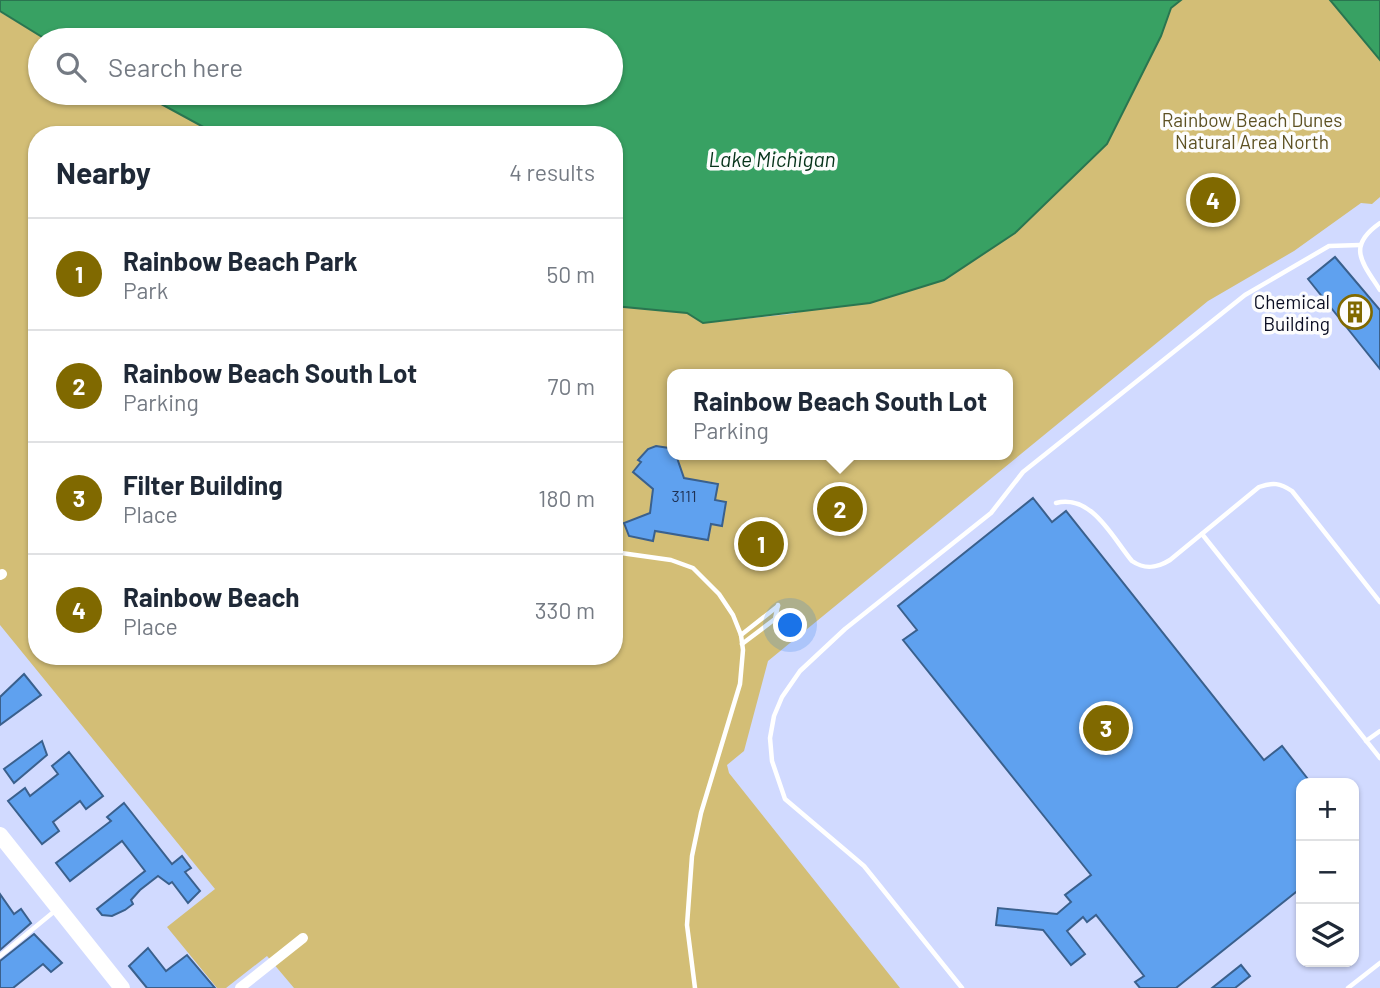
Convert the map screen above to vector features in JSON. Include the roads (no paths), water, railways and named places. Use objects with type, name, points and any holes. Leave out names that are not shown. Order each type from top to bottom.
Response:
[{"type":"main road","points":[[0,835],[122,988]]},
{"type":"street","points":[[240,988],[303,938]]},
{"type":"lane","points":[[1380,223],[1364,234],[1360,245],[1360,255],[1380,290]]},
{"type":"lane","points":[[962,988],[864,866],[785,799],[772,761],[770,738],[774,716],[782,697],[800,671],[845,629],[991,513],[1023,472],[1245,295],[1318,251],[1341,244],[1360,245]]},
{"type":"lane","points":[[1056,503],[1067,500],[1087,506],[1139,566],[1161,565],[1259,487],[1268,484],[1283,485],[1292,491],[1380,602]]},
{"type":"lane","points":[[1202,534],[1380,758]]},
{"type":"lane","points":[[623,553],[671,560],[692,568],[719,594],[733,615],[741,635],[740,684],[701,813],[692,856],[687,925],[695,988]]},
{"type":"lane","points":[[741,635],[778,605],[775,619],[742,645]]},
{"type":"lane","points":[[1366,741],[1380,731]]},
{"type":"lane","points":[[0,956],[58,908]]},
{"type":"lane","points":[[1348,988],[1380,963]]},
{"type":"water","name":"Lake Michigan","points":[[0,0],[1181,0],[1171,8],[1161,36],[1107,144],[1015,233],[944,280],[870,303],[703,323],[687,313],[623,307],[623,126],[202,126],[163,105],[623,105],[623,28],[28,28],[0,11]]},
{"type":"water","points":[[1330,0],[1380,0],[1380,60]]},
{"type":"place","name":"Rainbow Beach","points":[[1213,200]]},
{"type":"place","name":"Chemical Building","points":[[1355,312]]},
{"type":"place","name":"Rainbow Beach South Lot","points":[[840,509]]},
{"type":"place","name":"Rainbow Beach Park","points":[[761,544]]},
{"type":"place","name":"Filter Building","points":[[1106,728]]},
{"type":"park label","name":"Rainbow Beach Dunes Natural Area North","points":[[1252,130]]}]
